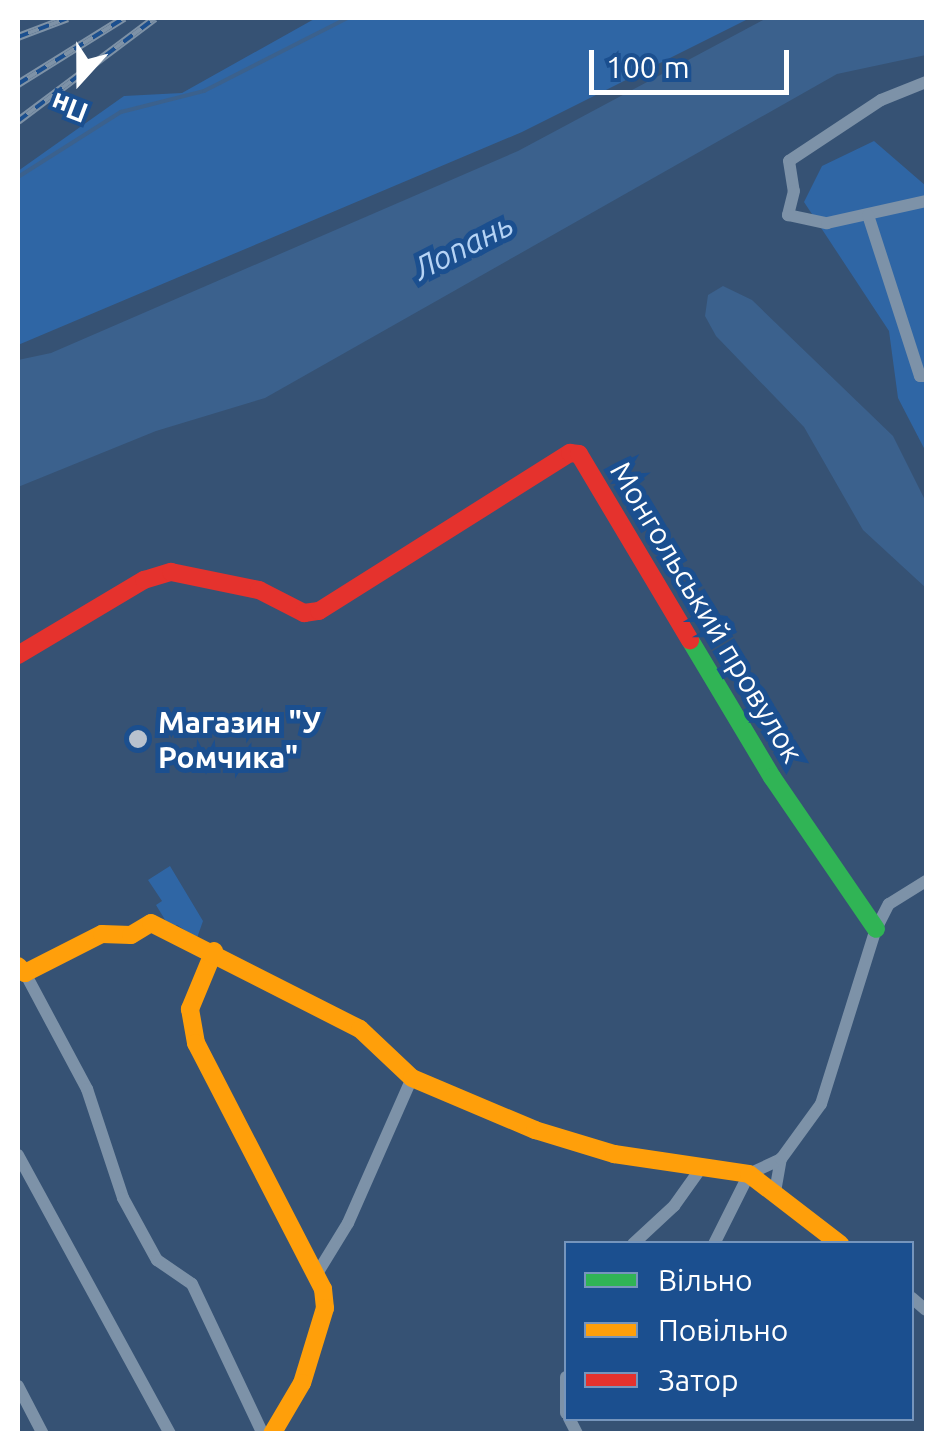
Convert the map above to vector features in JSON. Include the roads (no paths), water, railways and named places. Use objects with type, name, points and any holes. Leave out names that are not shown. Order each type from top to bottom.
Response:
[{"type":"street","points":[[926,82],[881,100],[789,161],[788,215],[827,223],[926,201]]},
{"type":"street","points":[[868,214],[920,376],[926,376]]},
{"type":"street","name":"Монгольський провулок","points":[[18,655],[144,580],[171,572],[260,590],[304,613],[319,610],[570,453],[578,454],[763,763],[876,928]]},
{"type":"street","points":[[776,1192],[781,1159],[821,1104],[876,928],[888,904],[926,881]]},
{"type":"street","points":[[263,1434],[251,1397],[192,1284],[158,1260],[123,1198],[88,1089],[22,969],[102,934],[131,935],[151,923],[214,951],[360,1029],[412,1078],[536,1130],[614,1154],[749,1174],[836,1241]]},
{"type":"street","points":[[214,951],[190,1009],[196,1043],[318,1272],[325,1308],[302,1383],[272,1434]]},
{"type":"street","points":[[318,1272],[348,1223],[412,1078]]},
{"type":"street","points":[[18,1155],[170,1434]]},
{"type":"street","points":[[716,1241],[749,1174],[781,1159]]},
{"type":"street","points":[[636,1241],[674,1206],[701,1168]]},
{"type":"street","points":[[18,1386],[42,1434]]},
{"type":"water","name":"Лопань","points":[[767,18],[926,18],[926,55],[837,74],[265,398],[156,431],[18,487],[18,360],[51,353],[518,151]]},
{"type":"water","points":[[723,286],[752,300],[893,436],[926,502],[926,588],[863,530],[804,427],[716,336],[705,316],[708,295]]},
{"type":"waterway","points":[[18,177],[121,112],[204,91],[347,18]]},
{"type":"railway","points":[[18,37],[68,18]]},
{"type":"railway","points":[[18,84],[124,18]]},
{"type":"railway","points":[[18,121],[155,18]]},
{"type":"place","name":"Магазин \"У Ромчика\"","points":[[138,739]]}]
